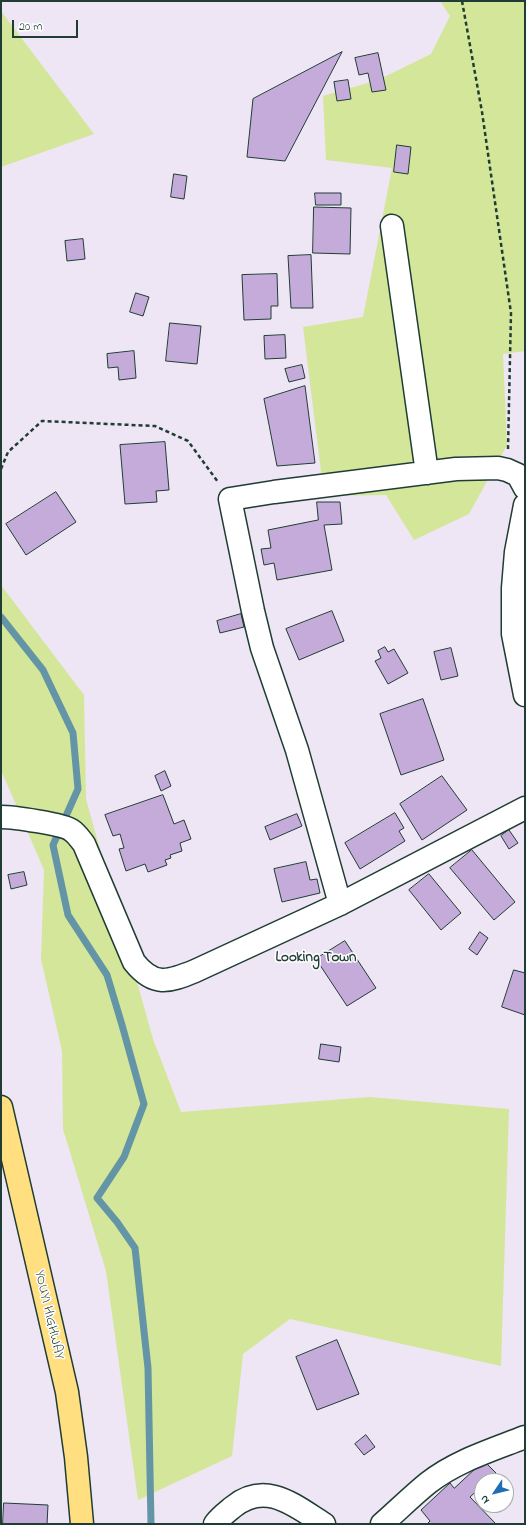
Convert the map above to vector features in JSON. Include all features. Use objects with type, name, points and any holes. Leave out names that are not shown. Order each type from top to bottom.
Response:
[{"type":"main road","name":"YOUYI HIGHWAY","points":[[1,1107],[67,1392],[76,1457],[82,1524]]},
{"type":"street","points":[[392,226],[427,473]]},
{"type":"street","points":[[340,904],[297,750],[262,648],[230,499],[456,469],[498,468],[507,470],[518,475],[525,488]]},
{"type":"street","points":[[525,505],[516,552],[513,588],[514,634],[525,695]]},
{"type":"street","points":[[8,817],[70,828],[84,844],[134,962],[143,973],[155,980],[166,980],[181,977],[340,904],[525,808]]},
{"type":"street","points":[[382,1524],[429,1483],[455,1466],[525,1437]]},
{"type":"street","points":[[215,1524],[242,1500],[262,1494],[281,1498],[324,1524]]},
{"type":"path","points":[[462,1],[482,112],[510,313],[507,470]]},
{"type":"path","points":[[1,469],[8,452],[42,421],[155,426],[188,441],[230,499]]},
{"type":"green space","points":[[440,1],[525,1],[525,351],[503,354],[507,445],[469,514],[414,540],[386,495],[324,496],[303,327],[363,317],[392,168],[326,160],[323,96],[378,80],[431,54],[450,16]]},
{"type":"green space","points":[[1,11],[94,134],[1,167]]},
{"type":"green space","points":[[1,585],[84,695],[86,799],[153,1039],[181,1112],[369,1097],[509,1109],[501,1366],[290,1319],[243,1354],[232,1456],[138,1500],[106,1271],[63,1129],[62,1051],[41,959],[44,870],[1,770]]},
{"type":"building","points":[[342,52],[285,161],[247,157],[253,99]]},
{"type":"building","points":[[378,53],[386,90],[372,92],[368,73],[359,75],[355,58]]},
{"type":"building","points":[[348,80],[351,99],[337,101],[334,82]]},
{"type":"building","points":[[397,145],[411,147],[408,174],[394,172]]},
{"type":"building","points":[[174,174],[187,176],[184,199],[171,197]]},
{"type":"building","points":[[315,193],[341,193],[341,205],[316,205]]},
{"type":"building","points":[[314,207],[351,208],[350,254],[313,253]]},
{"type":"building","points":[[83,239],[85,259],[67,261],[65,241]]},
{"type":"building","points":[[311,255],[313,308],[291,308],[288,256]]},
{"type":"building","points":[[277,274],[278,306],[271,306],[271,319],[244,320],[242,275]]},
{"type":"building","points":[[136,293],[149,297],[143,316],[130,312]]},
{"type":"building","points":[[170,323],[201,326],[197,364],[166,361]]},
{"type":"building","points":[[285,335],[286,358],[265,359],[264,336]]},
{"type":"building","points":[[134,351],[136,378],[119,380],[118,367],[108,368],[107,354]]},
{"type":"building","points":[[302,365],[305,378],[289,382],[285,369]]},
{"type":"building","points":[[305,386],[315,463],[277,466],[264,399]]},
{"type":"building","points":[[165,442],[169,490],[156,491],[157,502],[125,504],[120,445]]},
{"type":"building","points":[[56,492],[76,522],[26,555],[6,524]]},
{"type":"building","points":[[317,502],[340,502],[342,524],[324,525],[332,570],[277,580],[274,563],[264,565],[261,549],[271,548],[268,530],[318,520]]},
{"type":"building","points":[[332,611],[344,641],[299,660],[286,629]]},
{"type":"building","points":[[241,614],[244,627],[220,633],[217,621]]},
{"type":"building","points":[[385,647],[388,652],[394,649],[408,673],[388,684],[375,661],[381,658],[378,651]]},
{"type":"building","points":[[451,648],[458,676],[441,680],[434,652]]},
{"type":"building","points":[[423,699],[444,760],[401,775],[380,714]]},
{"type":"building","points":[[165,771],[171,786],[161,791],[155,776]]},
{"type":"building","points":[[442,776],[467,810],[422,840],[400,804]]},
{"type":"building","points":[[163,795],[174,824],[184,820],[191,839],[180,843],[182,851],[170,855],[171,858],[165,860],[167,865],[148,872],[145,864],[126,871],[119,849],[124,848],[120,834],[113,836],[105,815]]},
{"type":"building","points":[[395,813],[404,828],[399,831],[405,841],[360,869],[345,843]]},
{"type":"building","points":[[297,814],[302,826],[270,840],[265,827]]},
{"type":"building","points":[[509,830],[518,843],[509,849],[501,836]]},
{"type":"building","points":[[472,850],[515,902],[494,920],[450,868]]},
{"type":"building","points":[[306,862],[310,880],[317,879],[320,893],[282,902],[274,869]]},
{"type":"building","points":[[24,872],[27,885],[11,889],[8,875]]},
{"type":"building","points":[[429,874],[461,913],[441,930],[409,890]]},
{"type":"building","points":[[480,932],[488,938],[477,955],[469,949]]},
{"type":"building","points":[[345,941],[376,988],[347,1006],[316,959]]},
{"type":"building","points":[[514,970],[525,973],[525,1015],[502,1007]]},
{"type":"building","points":[[321,1044],[341,1047],[339,1062],[319,1059]]},
{"type":"building","points":[[337,1340],[359,1394],[317,1410],[296,1357]]},
{"type":"building","points":[[366,1435],[375,1447],[364,1455],[355,1444]]},
{"type":"building","points":[[484,1461],[496,1473],[474,1473],[474,1493],[470,1497],[474,1501],[474,1513],[485,1513],[496,1524],[427,1524],[430,1521],[421,1510],[450,1483],[454,1488]]},
{"type":"building","points":[[4,1503],[48,1505],[47,1524],[3,1524]]},
{"type":"waterway","points":[[1,617],[43,670],[73,733],[78,789],[53,845],[68,915],[107,975],[144,1104],[124,1157],[97,1198],[117,1222],[135,1248],[148,1368],[151,1524]]},
{"type":"district","name":"Looking Town","points":[[316,959]]}]
